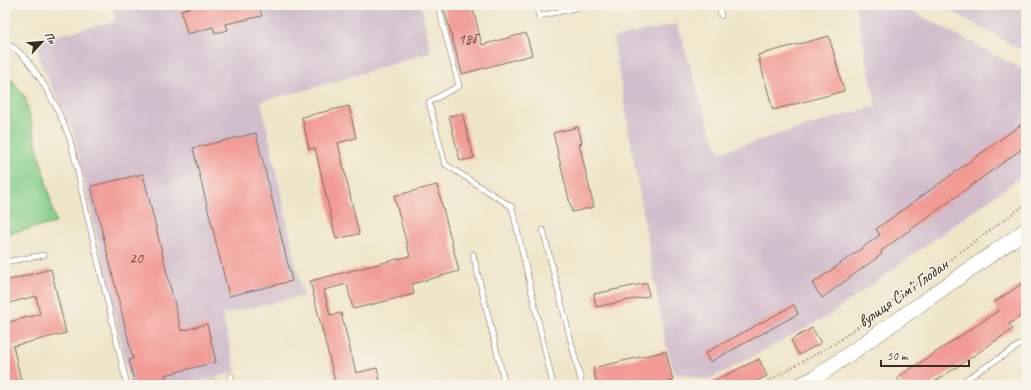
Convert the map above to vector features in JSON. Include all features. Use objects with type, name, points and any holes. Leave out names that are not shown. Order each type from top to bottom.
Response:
[{"type":"street","name":"вулиця Сім'ї Глодан","points":[[800,385],[816,382],[1026,230]]},
{"type":"lane","points":[[438,5],[459,86],[428,102],[445,164],[512,206],[553,385]]},
{"type":"lane","points":[[536,5],[539,16],[589,5]]},
{"type":"lane","points":[[719,5],[722,16]]},
{"type":"lane","points":[[5,44],[9,45],[22,55],[33,68],[42,82],[68,135],[127,385]]},
{"type":"lane","points":[[543,230],[582,385]]},
{"type":"lane","points":[[5,262],[44,254]]},
{"type":"lane","points":[[473,254],[505,385]]},
{"type":"lane","points":[[957,385],[1026,341]]},
{"type":"lane","points":[[231,376],[233,385]]},
{"type":"path","points":[[761,385],[834,344],[1026,204]]},
{"type":"path","points":[[192,385],[218,379]]},
{"type":"shaded area","points":[[111,5],[421,5],[431,52],[307,90],[261,101],[303,296],[222,314],[236,372],[184,385],[131,385],[73,131],[40,62],[37,40],[116,21]]},
{"type":"shaded area","points":[[855,5],[900,5],[1026,71],[1026,173],[828,316],[708,380],[675,373],[665,342],[613,38],[677,24],[711,133],[720,152],[876,106]]},
{"type":"shaded area","points":[[951,5],[1026,5],[1026,53],[947,8]]},
{"type":"green space","points":[[5,70],[25,97],[56,223],[5,234]]},
{"type":"building","points":[[200,5],[259,5],[262,16],[226,24],[228,30],[215,33],[213,27],[187,34],[181,10]]},
{"type":"building","points":[[443,5],[472,5],[482,45],[526,33],[532,55],[462,74]]},
{"type":"building","points":[[829,36],[844,91],[773,110],[758,55]]},
{"type":"building","points":[[349,106],[356,138],[338,143],[359,234],[336,239],[315,148],[309,149],[302,117]]},
{"type":"building","points":[[462,113],[474,158],[460,161],[449,116]]},
{"type":"building","points":[[1026,121],[1026,146],[881,251],[882,254],[822,298],[812,284],[880,235],[876,229]]},
{"type":"building","points":[[578,127],[582,143],[579,144],[594,207],[572,212],[553,133]]},
{"type":"building","points":[[256,133],[292,281],[229,296],[193,148]]},
{"type":"building","points":[[143,174],[181,331],[207,324],[216,362],[165,375],[167,384],[161,385],[135,385],[129,360],[133,359],[91,186]]},
{"type":"building","points":[[437,185],[459,271],[412,284],[414,294],[353,309],[347,284],[324,290],[330,315],[341,313],[356,373],[377,368],[381,385],[336,385],[310,281],[410,256],[394,196]]},
{"type":"building","points":[[51,269],[66,333],[13,346],[22,385],[5,385],[5,323],[40,314],[36,296],[5,304],[5,281]]},
{"type":"building","points":[[1026,281],[1026,313],[1009,324],[1013,329],[930,385],[902,385],[897,378],[998,311],[993,303]]},
{"type":"building","points":[[647,283],[649,296],[596,307],[594,294]]},
{"type":"building","points":[[794,305],[798,314],[710,362],[705,353]]},
{"type":"building","points":[[812,328],[821,343],[799,355],[791,340]]},
{"type":"building","points":[[666,351],[673,381],[654,385],[597,385],[593,368]]},
{"type":"building","points":[[759,359],[767,376],[749,385],[705,385]]}]
